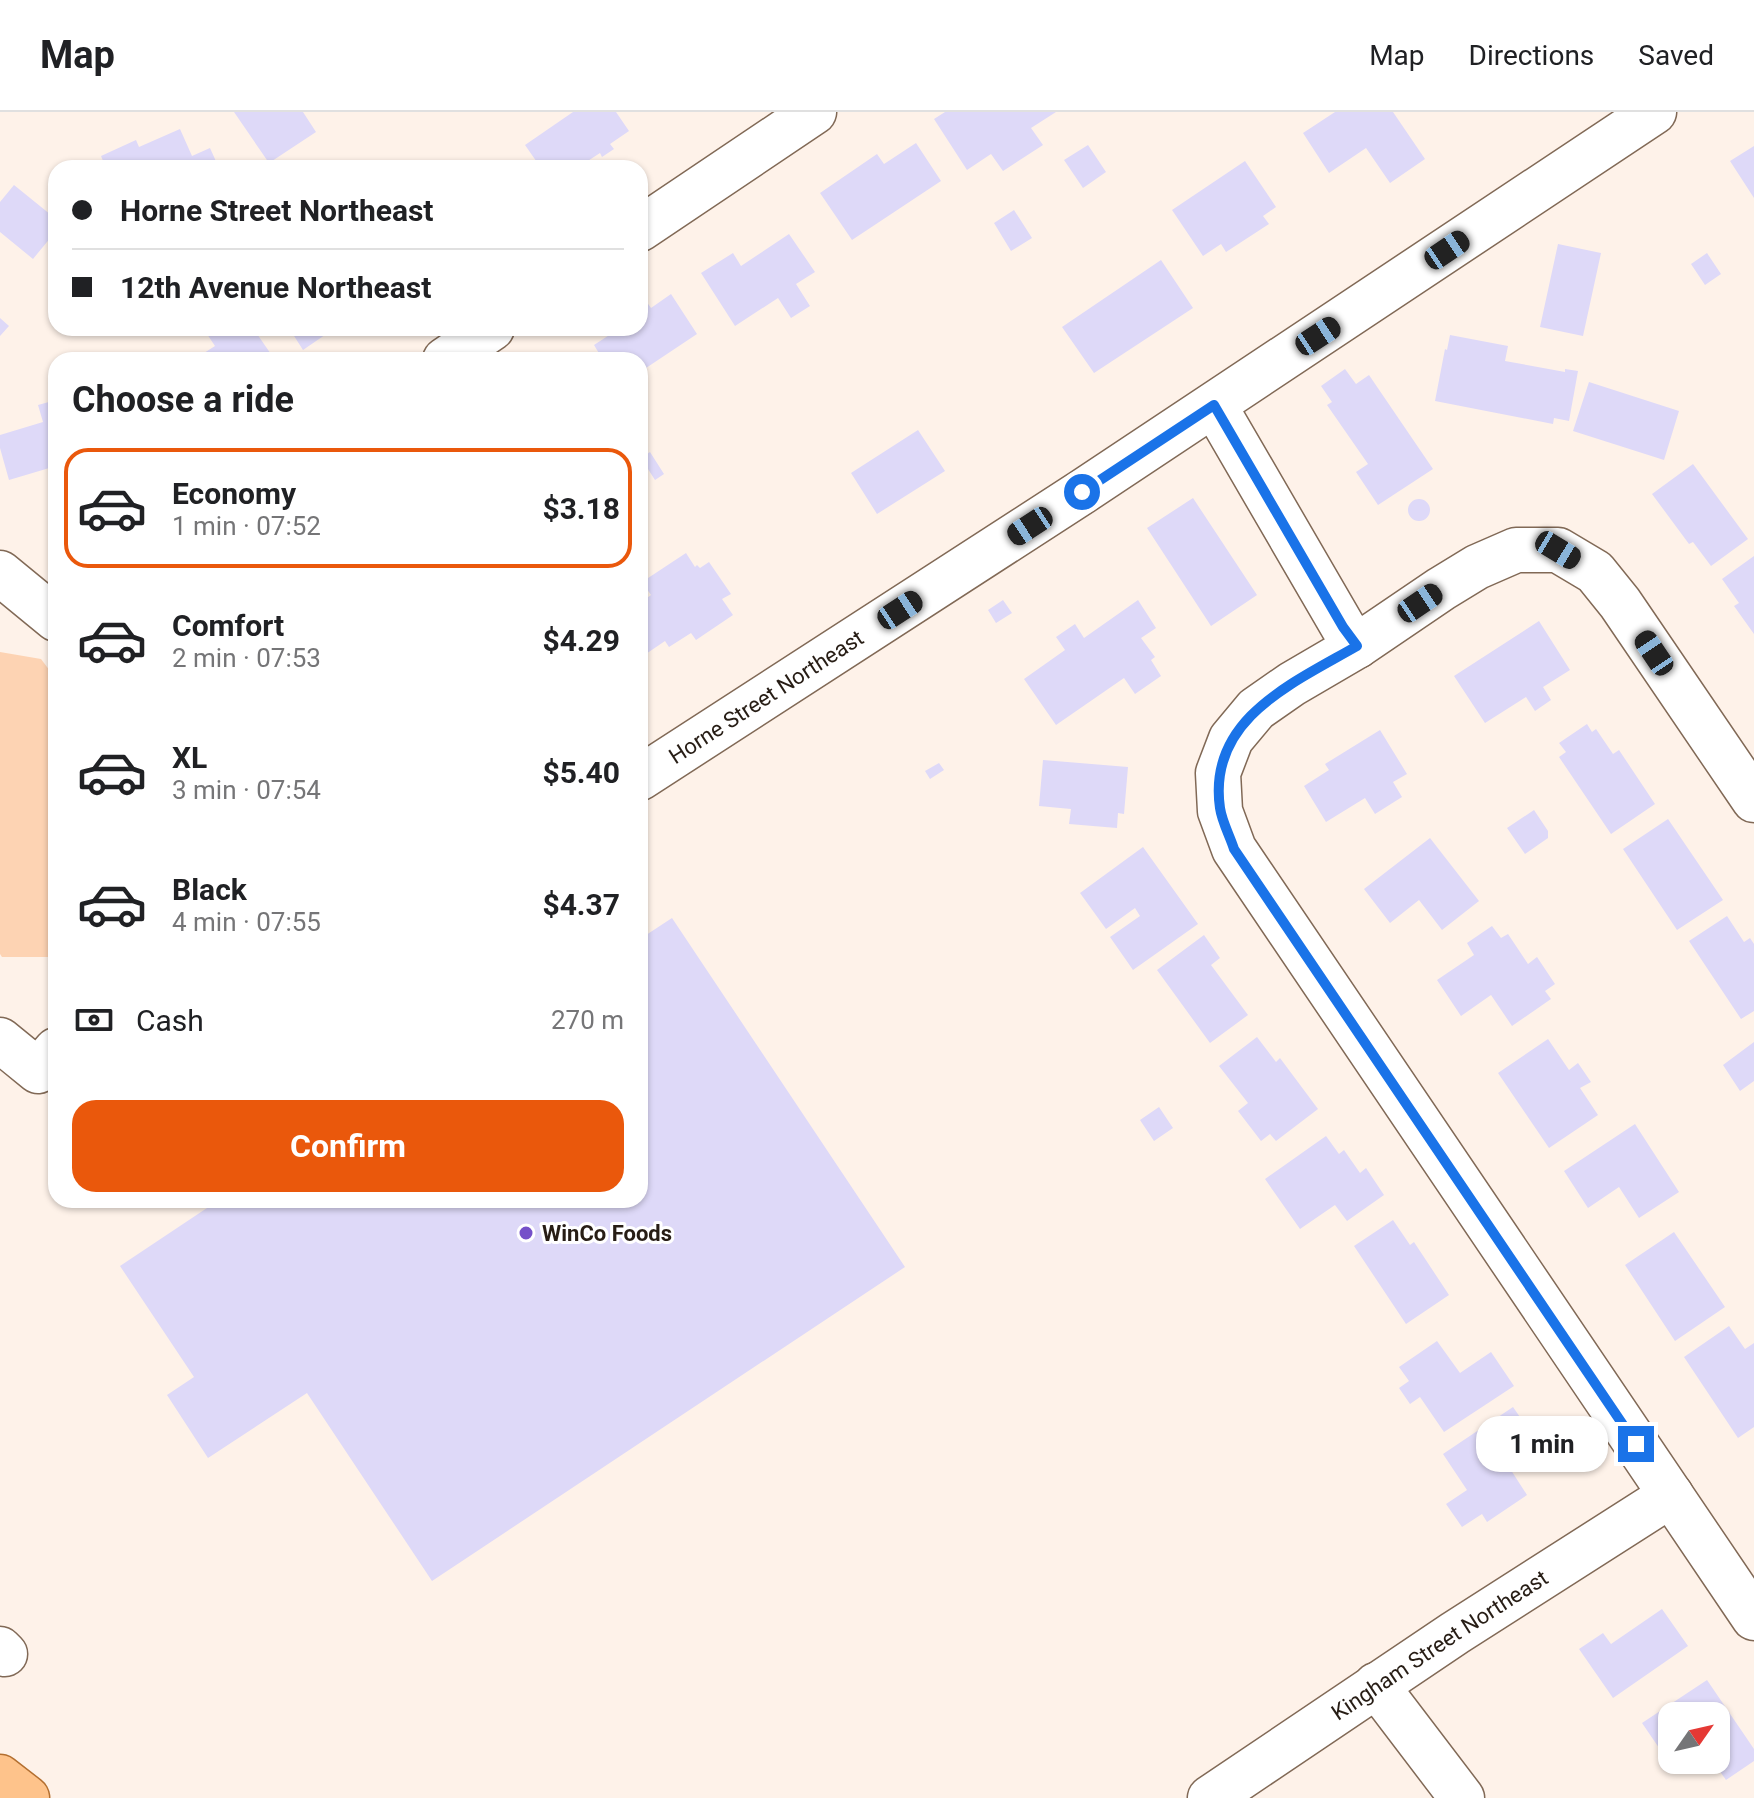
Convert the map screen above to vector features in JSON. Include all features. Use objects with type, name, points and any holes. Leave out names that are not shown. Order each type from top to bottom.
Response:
[{"type":"main road","points":[[0,1777],[27,1798]]},
{"type":"street","points":[[648,224],[814,112]]},
{"type":"street","name":"Horne Street Northeast","points":[[648,773],[1214,405],[1654,112]]},
{"type":"street","points":[[457,352],[480,336]]},
{"type":"street","points":[[1214,405],[1357,646]]},
{"type":"street","points":[[1754,800],[1620,603],[1595,572],[1558,550],[1516,550],[1477,567],[1357,646],[1292,684],[1256,709],[1231,739],[1218,773],[1220,811],[1234,849],[1754,1618]]},
{"type":"street","points":[[1,574],[48,612]]},
{"type":"street","points":[[0,1040],[38,1071],[48,1059]]},
{"type":"street","name":"Kingham Street Northeast","points":[[1210,1798],[1376,1685],[1671,1495]]},
{"type":"street","points":[[1376,1685],[1462,1798]]},
{"type":"shaded area","points":[[0,652],[41,659],[48,668],[48,957],[2,957]]},
{"type":"building","points":[[234,112],[303,112],[316,132],[274,160],[267,160]]},
{"type":"building","points":[[573,112],[616,112],[629,131],[610,144],[614,149],[602,157],[600,153],[589,160],[535,160],[525,145]]},
{"type":"building","points":[[945,112],[1056,112],[1031,128],[1043,145],[1003,171],[991,154],[967,170],[934,119]]},
{"type":"building","points":[[1335,112],[1393,112],[1425,159],[1390,183],[1366,148],[1329,173],[1303,133]]},
{"type":"building","points":[[180,129],[192,156],[210,148],[215,160],[103,160],[101,156],[136,140],[139,147]]},
{"type":"building","points":[[916,143],[941,181],[852,240],[820,193],[877,154],[884,164]]},
{"type":"building","points":[[1088,145],[1106,172],[1083,188],[1064,160]]},
{"type":"building","points":[[1754,146],[1754,198],[1730,161]]},
{"type":"building","points":[[1245,161],[1276,207],[1263,216],[1269,224],[1226,252],[1221,244],[1203,256],[1172,210]]},
{"type":"building","points":[[14,185],[48,213],[48,241],[33,259],[0,232],[0,202]]},
{"type":"building","points":[[1014,210],[1032,238],[1011,251],[994,223]]},
{"type":"building","points":[[789,234],[815,272],[796,284],[810,306],[791,318],[778,298],[735,326],[701,273],[733,253],[741,266]]},
{"type":"building","points":[[1558,244],[1601,253],[1583,336],[1540,327]]},
{"type":"building","points":[[1707,253],[1721,274],[1705,285],[1691,264]]},
{"type":"building","points":[[1161,260],[1193,308],[1094,373],[1062,327]]},
{"type":"building","points":[[671,294],[697,334],[648,367],[648,352],[598,352],[594,345],[608,336],[648,336],[648,304],[651,308]]},
{"type":"building","points":[[0,318],[9,326],[0,336]]},
{"type":"building","points":[[1450,335],[1508,346],[1505,361],[1565,372],[1565,369],[1578,371],[1569,421],[1554,418],[1553,424],[1435,401]]},
{"type":"building","points":[[208,336],[258,336],[270,352],[206,352],[215,346]]},
{"type":"building","points":[[294,336],[323,336],[303,350]]},
{"type":"building","points":[[1345,369],[1356,384],[1369,375],[1433,469],[1378,505],[1356,472],[1368,464],[1327,405],[1332,402],[1321,386]]},
{"type":"building","points":[[1589,382],[1679,411],[1664,460],[1573,431]]},
{"type":"building","points":[[48,402],[48,468],[9,480],[0,448],[0,435],[43,422],[38,405]]},
{"type":"building","points":[[918,430],[945,471],[877,514],[851,473]]},
{"type":"building","points":[[648,453],[664,474],[655,480],[648,469]]},
{"type":"building","points":[[1693,464],[1748,539],[1711,566],[1693,542],[1689,544],[1652,494]]},
{"type":"building","points":[[1193,498],[1257,595],[1211,626],[1147,528]]},
{"type":"building","points":[[1419,499],[1427,502],[1430,510],[1427,518],[1419,521],[1411,518],[1408,510],[1411,502]]},
{"type":"building","points":[[686,553],[695,567],[700,568],[709,562],[731,594],[722,599],[733,615],[696,640],[691,633],[669,647],[665,641],[648,653],[648,597],[651,595],[648,578]]},
{"type":"building","points":[[1754,556],[1754,634],[1734,606],[1739,603],[1722,579]]},
{"type":"building","points":[[1003,600],[1012,613],[996,623],[988,610]]},
{"type":"building","points":[[1138,600],[1156,628],[1141,638],[1155,657],[1151,660],[1161,676],[1135,694],[1124,678],[1056,725],[1024,679],[1065,650],[1056,637],[1075,624],[1084,638]]},
{"type":"building","points":[[1539,621],[1570,670],[1543,687],[1551,700],[1535,711],[1526,697],[1485,723],[1454,676]]},
{"type":"building","points":[[1587,724],[1592,732],[1596,729],[1613,754],[1619,750],[1655,804],[1611,834],[1559,757],[1566,752],[1559,743]]},
{"type":"building","points":[[1380,730],[1407,774],[1393,782],[1402,797],[1375,814],[1365,798],[1326,822],[1304,786],[1329,770],[1325,764]]},
{"type":"building","points":[[1043,760],[1128,767],[1124,814],[1118,813],[1117,828],[1069,824],[1071,809],[1039,806]]},
{"type":"building","points":[[939,763],[944,770],[930,779],[925,771]]},
{"type":"building","points":[[1534,810],[1548,831],[1548,838],[1525,854],[1507,828]]},
{"type":"building","points":[[1668,819],[1723,900],[1677,930],[1623,849]]},
{"type":"building","points":[[1430,838],[1479,901],[1442,930],[1419,900],[1390,923],[1364,889]]},
{"type":"building","points":[[1143,847],[1198,924],[1133,970],[1110,937],[1140,916],[1135,908],[1106,929],[1080,893]]},
{"type":"building","points":[[1727,916],[1744,942],[1750,938],[1754,944],[1754,1011],[1741,1019],[1689,941]]},
{"type":"building","name":"WinCo Foods","points":[[672,918],[905,1267],[432,1581],[307,1393],[208,1458],[167,1395],[194,1377],[120,1266],[207,1208],[648,1208],[648,934]]},
{"type":"building","points":[[1492,926],[1501,938],[1508,934],[1528,964],[1537,957],[1555,984],[1545,991],[1551,999],[1512,1026],[1491,995],[1461,1016],[1437,980],[1474,955],[1467,943]]},
{"type":"building","points":[[1204,935],[1220,958],[1211,965],[1248,1015],[1210,1043],[1157,970]]},
{"type":"building","points":[[1257,1037],[1276,1062],[1280,1058],[1318,1109],[1276,1141],[1270,1134],[1261,1141],[1238,1111],[1248,1103],[1219,1066]]},
{"type":"building","points":[[1548,1039],[1569,1070],[1578,1063],[1591,1082],[1580,1088],[1598,1115],[1549,1148],[1498,1073]]},
{"type":"building","points":[[1754,1042],[1754,1081],[1740,1091],[1723,1065]]},
{"type":"building","points":[[1159,1107],[1173,1128],[1154,1141],[1140,1120]]},
{"type":"building","points":[[1635,1124],[1679,1192],[1639,1218],[1619,1187],[1588,1208],[1564,1171]]},
{"type":"building","points":[[1326,1136],[1339,1154],[1344,1150],[1360,1173],[1366,1168],[1384,1195],[1347,1221],[1335,1205],[1300,1229],[1265,1179]]},
{"type":"building","points":[[1393,1220],[1410,1245],[1414,1242],[1449,1295],[1406,1324],[1354,1246]]},
{"type":"building","points":[[1674,1232],[1725,1307],[1675,1341],[1625,1265]]},
{"type":"building","points":[[1729,1326],[1745,1349],[1754,1343],[1754,1427],[1738,1438],[1684,1357]]},
{"type":"building","points":[[1437,1341],[1460,1373],[1491,1352],[1514,1386],[1444,1432],[1420,1397],[1410,1404],[1399,1388],[1409,1381],[1399,1367]]},
{"type":"building","points":[[1513,1407],[1540,1446],[1509,1467],[1527,1495],[1487,1522],[1482,1514],[1462,1527],[1446,1504],[1467,1490],[1443,1454]]},
{"type":"building","points":[[1662,1609],[1688,1646],[1613,1698],[1579,1649],[1603,1633],[1611,1644]]},
{"type":"building","points":[[1707,1680],[1722,1702],[1674,1702]]},
{"type":"building","points":[[1658,1712],[1658,1746],[1642,1723]]},
{"type":"building","points":[[1730,1714],[1754,1749],[1754,1761],[1726,1780],[1722,1774],[1730,1774]]},
{"type":"place","name":"WinCo Foods","points":[[526,1233]]},
{"type":"route","points":[[1082,492],[1214,405],[1357,646],[1256,709],[1231,739],[1218,773],[1220,811],[1234,849],[1636,1444]]}]
